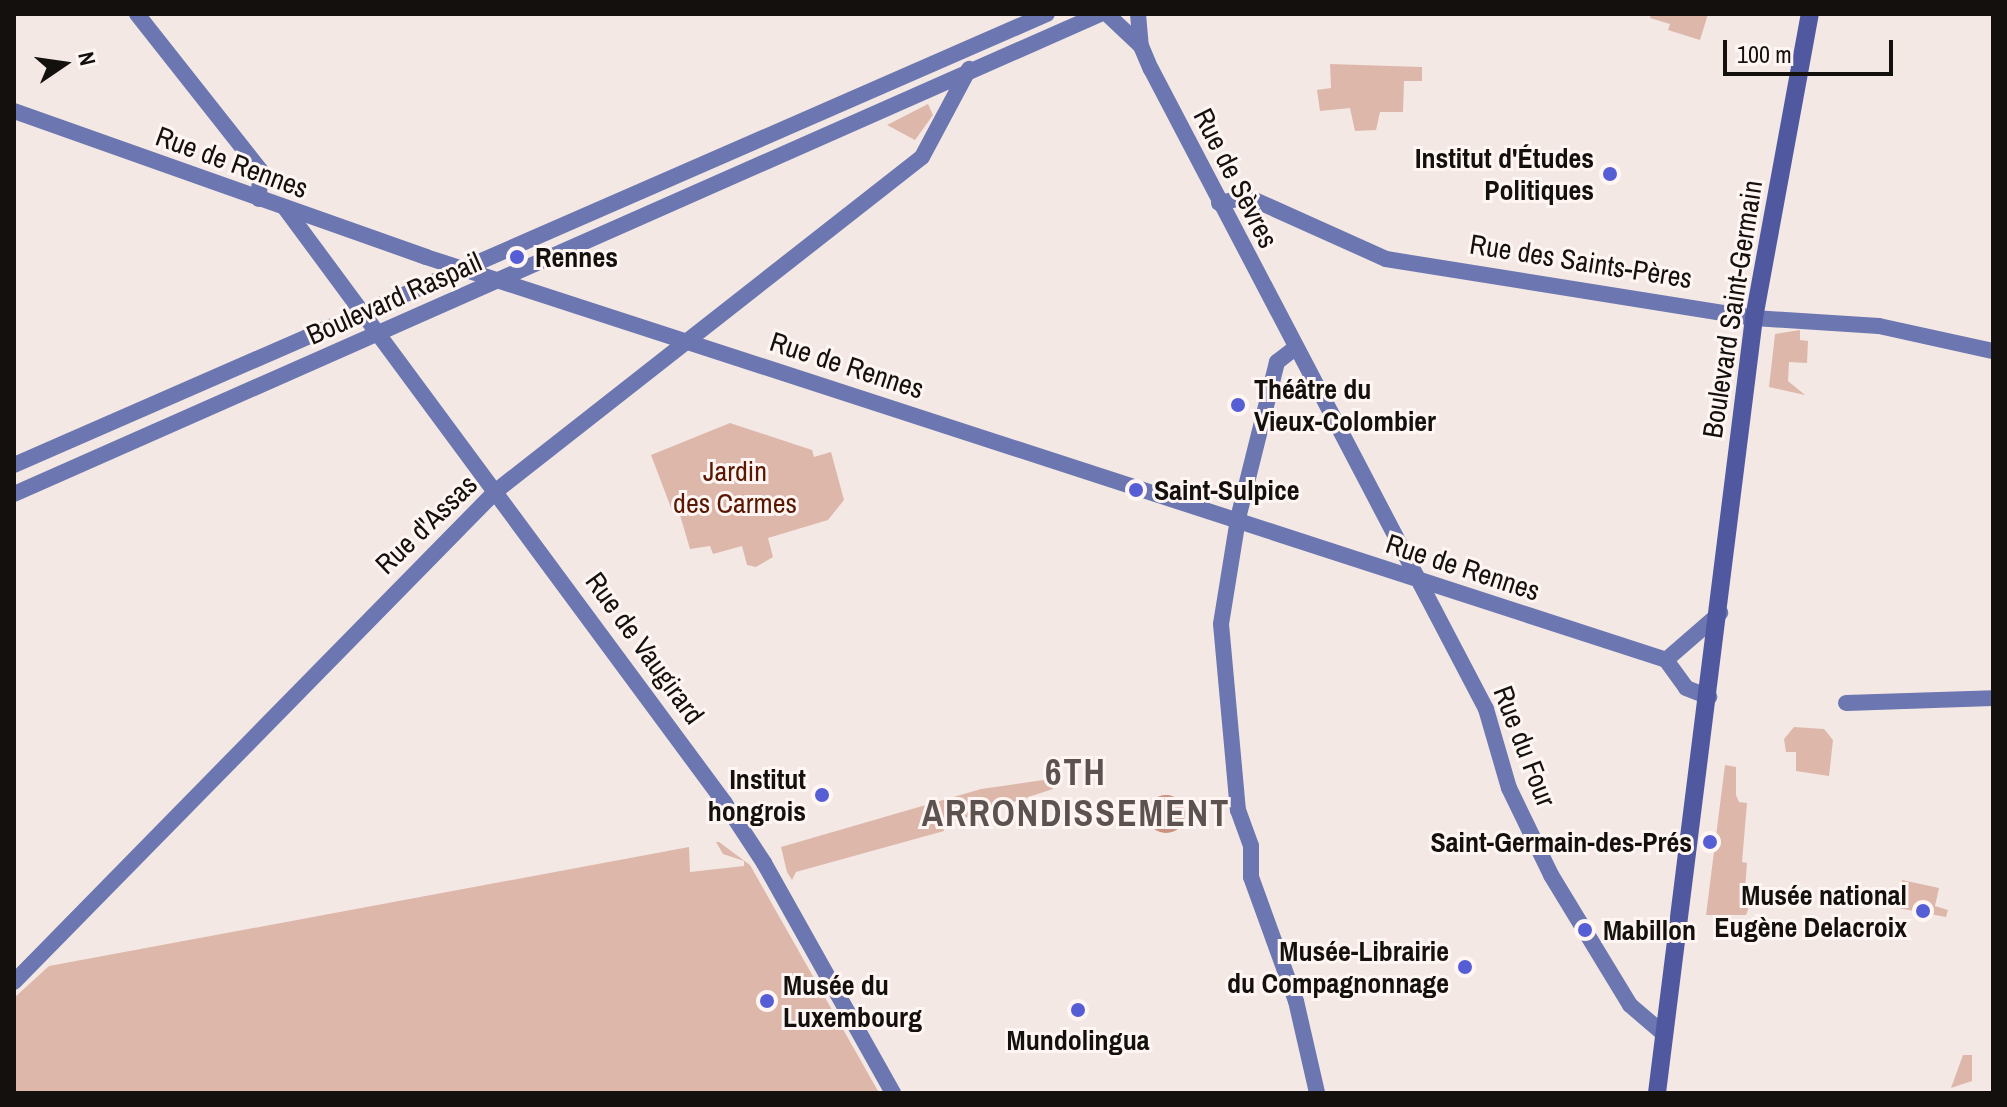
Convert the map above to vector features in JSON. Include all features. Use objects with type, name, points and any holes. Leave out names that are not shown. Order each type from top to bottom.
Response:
[{"type":"main road","name":"Boulevard Saint-Germain","points":[[1709,697],[1754,318],[1810,14]]},
{"type":"main road","points":[[1657,1093],[1709,697]]},
{"type":"street","points":[[137,14],[260,170],[259,199]]},
{"type":"street","name":"Boulevard Raspail","points":[[14,465],[1047,14]]},
{"type":"street","name":"Boulevard Raspail","points":[[14,494],[501,280],[969,69],[1100,14]]},
{"type":"street","name":"Rue de Sèvres","points":[[1107,14],[1141,46],[1219,203],[1312,377]]},
{"type":"street","name":"Rue de Sèvres","points":[[1138,14],[1141,46]]},
{"type":"street","points":[[962,51],[969,69]]},
{"type":"street","name":"Rue d'Assas","points":[[14,982],[496,491],[922,157],[969,69]]},
{"type":"street","name":"Rue de Rennes","points":[[14,111],[328,224],[1666,660]]},
{"type":"street","name":"Rue des Saints-Pères","points":[[1219,203],[1248,197],[1386,259],[1754,318],[1879,326],[1993,351]]},
{"type":"street","name":"Rue de Vaugirard","points":[[285,208],[380,332],[738,822],[893,1093]]},
{"type":"street","points":[[322,256],[328,224]]},
{"type":"street","points":[[1291,340],[1277,362],[1238,519],[1221,612],[1238,810],[1251,846],[1251,877],[1296,1001],[1317,1093]]},
{"type":"street","name":"Rue du Four","points":[[1312,377],[1422,582],[1493,724],[1509,788],[1551,875],[1630,1005],[1665,1035]]},
{"type":"street","points":[[1709,697],[1686,688],[1666,660],[1720,613]]},
{"type":"street","points":[[1846,703],[1993,698]]},
{"type":"green space","points":[[1651,14],[1708,14],[1700,40],[1668,30],[1670,24],[1650,18]]},
{"type":"green space","points":[[1330,64],[1422,67],[1422,81],[1404,81],[1403,112],[1380,112],[1376,130],[1355,131],[1350,108],[1320,111],[1317,90],[1331,88]]},
{"type":"green space","points":[[928,104],[933,115],[915,140],[887,125]]},
{"type":"green space","points":[[1800,330],[1800,340],[1808,341],[1807,363],[1789,362],[1788,381],[1805,395],[1769,387],[1775,334]]},
{"type":"green space","name":"Jardin des Carmes","points":[[730,423],[812,450],[814,457],[831,452],[844,500],[828,520],[768,538],[773,557],[756,567],[747,565],[742,546],[713,554],[710,546],[690,549],[679,512],[673,513],[651,455]]},
{"type":"green space","points":[[1794,727],[1824,729],[1833,740],[1829,776],[1796,771],[1796,752],[1786,752],[1784,739]]},
{"type":"green space","points":[[1725,765],[1736,767],[1736,795],[1739,802],[1747,803],[1742,862],[1747,863],[1745,889],[1753,895],[1746,915],[1706,915]]},
{"type":"green space","points":[[1050,779],[1053,789],[943,825],[944,831],[796,872],[792,880],[787,872],[781,847],[981,789]]},
{"type":"green space","points":[[716,842],[750,865],[878,1091],[14,1093],[14,998],[49,966],[689,847],[690,872],[744,866],[744,861],[723,854]]},
{"type":"green space","points":[[1902,880],[1939,888],[1935,906],[1948,910],[1946,917],[1898,908]]},
{"type":"green space","points":[[1963,1055],[1972,1055],[1972,1081],[1951,1088]]},
{"type":"shaded area","points":[[1166,795],[1180,800],[1185,814],[1180,828],[1166,833],[1152,828],[1147,814],[1152,800]]},
{"type":"place","name":"Institut d'Études Politiques","points":[[1610,174]]},
{"type":"place","name":"Rennes","points":[[517,257]]},
{"type":"place","name":"Théâtre du Vieux-Colombier","points":[[1238,405]]},
{"type":"place","name":"Saint-Sulpice","points":[[1136,490]]},
{"type":"place","name":"Institut hongrois","points":[[822,795]]},
{"type":"place","name":"Saint-Germain-des-Prés","points":[[1710,842]]},
{"type":"place","name":"Musée national Eugène Delacroix","points":[[1923,911]]},
{"type":"place","name":"Mabillon","points":[[1585,930]]},
{"type":"place","name":"Musée-Librairie du Compagnonnage","points":[[1465,967]]},
{"type":"place","name":"Musée du Luxembourg","points":[[767,1001]]},
{"type":"place","name":"Mundolingua","points":[[1078,1010]]},
{"type":"district","name":"6TH ARRONDISSEMENT","points":[[1076,792]]}]
